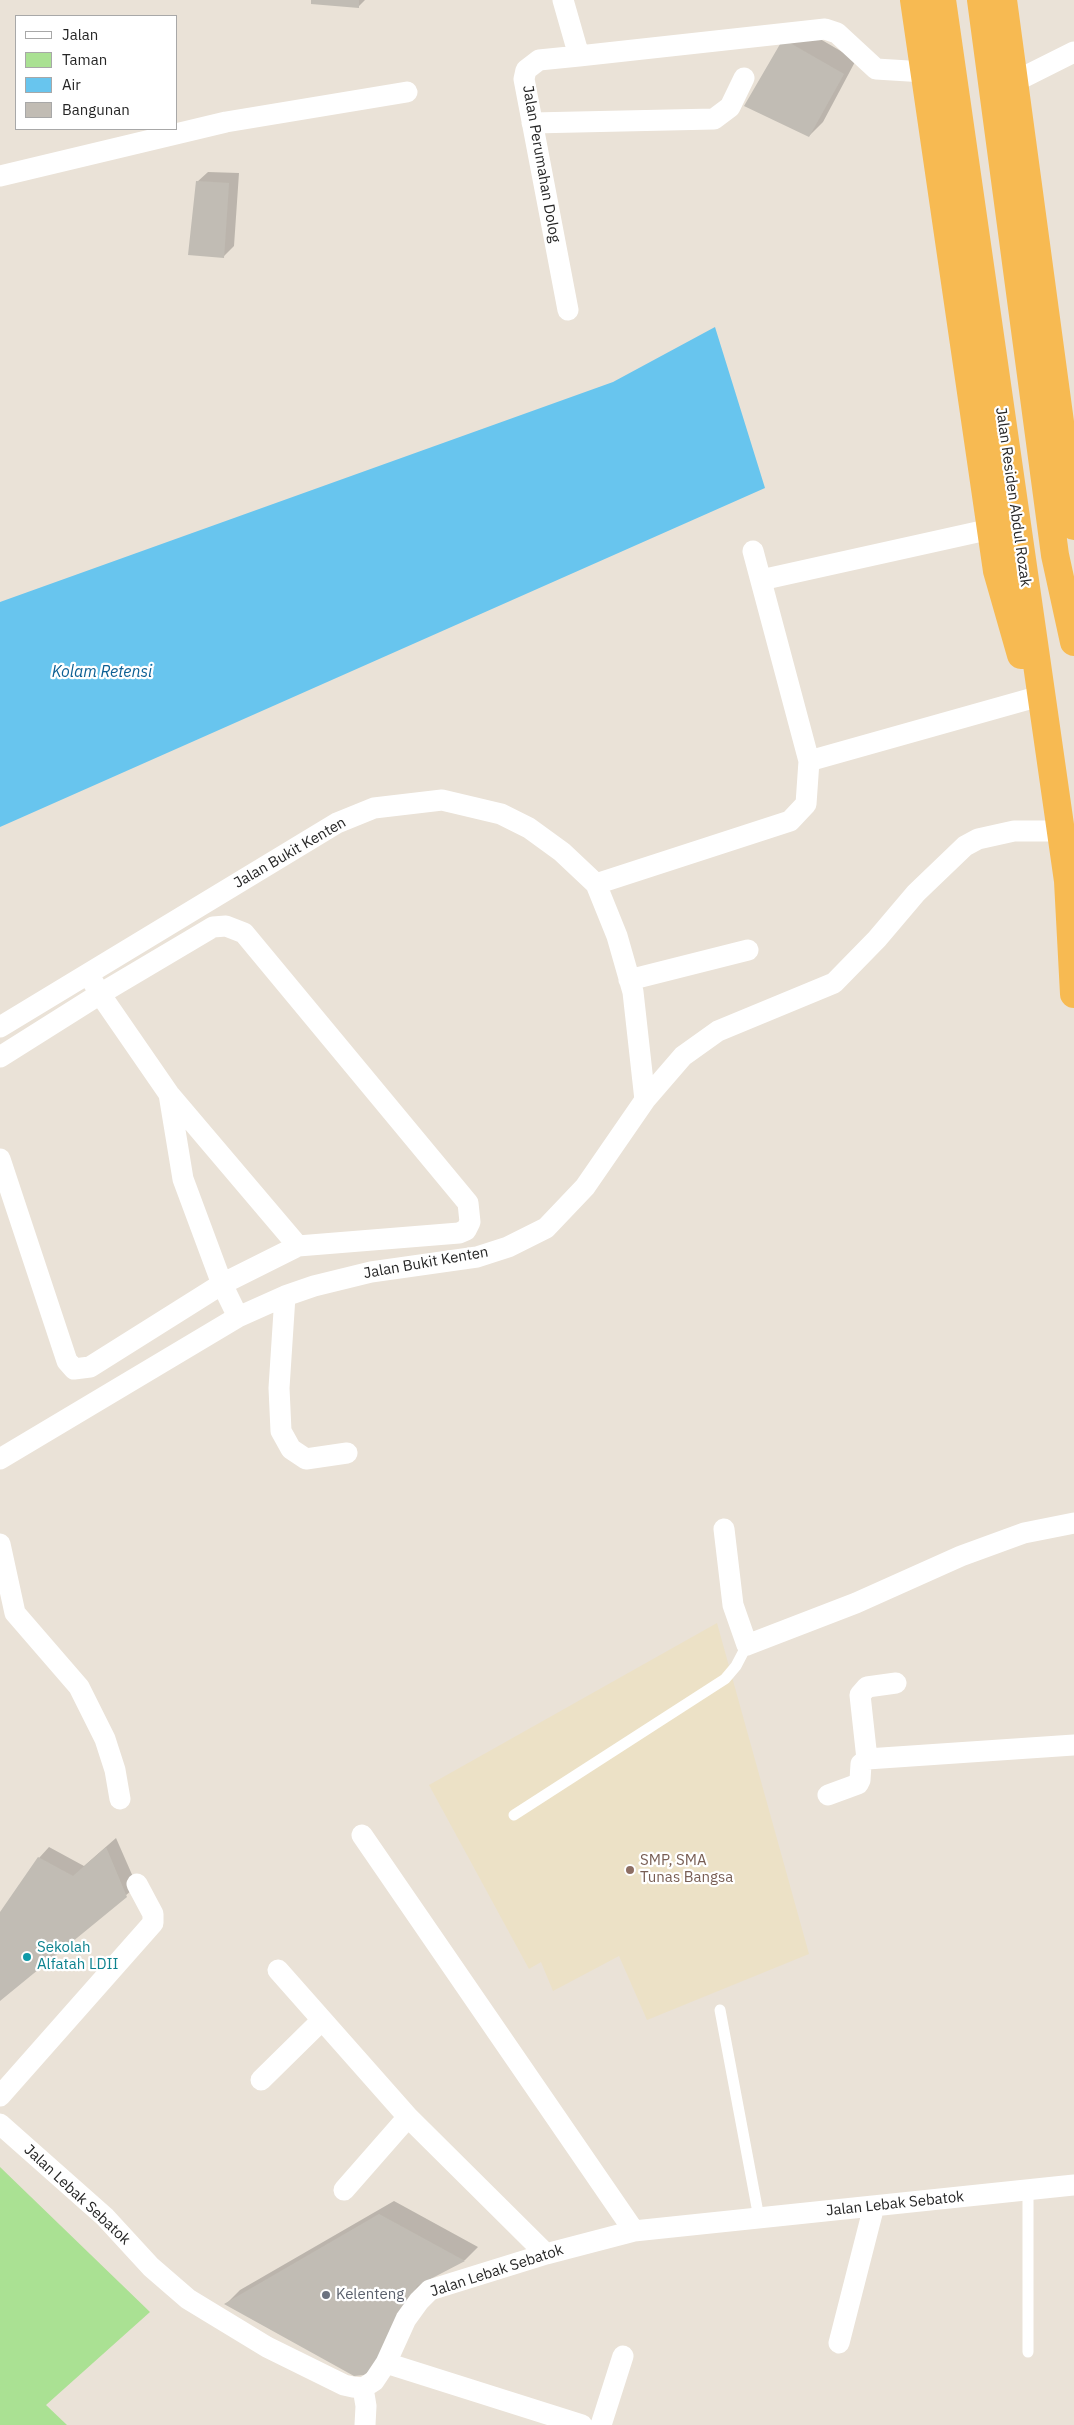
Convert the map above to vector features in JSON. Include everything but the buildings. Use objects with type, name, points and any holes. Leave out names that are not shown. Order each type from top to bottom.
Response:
[{"type":"highway","points":[[914,0],[997,571],[1048,747]]},
{"type":"highway","name":"Jalan Residen Abdul Rozak","points":[[942,0],[1068,881],[1074,994]]},
{"type":"highway","points":[[981,0],[1055,555],[1074,642]]},
{"type":"highway","points":[[1003,0],[1074,520]]},
{"type":"street","points":[[563,0],[578,56],[825,29],[837,33],[876,69],[925,72]]},
{"type":"street","points":[[1014,82],[1074,52]]},
{"type":"street","name":"Jalan Perumahan Dolog","points":[[568,310],[524,79],[526,70],[539,60],[578,56]]},
{"type":"street","points":[[532,123],[714,119],[730,107],[744,78]]},
{"type":"street","points":[[0,176],[226,122],[407,92]]},
{"type":"street","points":[[761,580],[991,529]]},
{"type":"street","points":[[596,884],[790,821],[806,804],[810,777],[809,761],[753,552]]},
{"type":"street","points":[[809,761],[1034,698]]},
{"type":"street","name":"Jalan Bukit Kenten","points":[[0,1026],[337,823],[374,808],[442,800],[501,814],[529,828],[562,852],[596,884],[617,936],[633,992],[645,1100],[585,1187],[546,1228],[508,1247],[477,1257],[371,1272],[314,1286],[285,1296],[238,1317],[0,1459]]},
{"type":"street","points":[[645,1100],[683,1056],[718,1031],[834,983],[877,939],[916,893],[965,846],[978,839],[1014,831],[1060,831]]},
{"type":"street","points":[[0,1057],[100,994],[214,927],[226,926],[239,929],[468,1203],[470,1222],[466,1230],[459,1232],[298,1246],[222,1284],[90,1367],[74,1369],[67,1361],[0,1159]]},
{"type":"street","points":[[629,980],[748,950]]},
{"type":"street","points":[[88,973],[100,994],[169,1094],[298,1246]]},
{"type":"street","points":[[169,1094],[183,1179],[222,1284],[238,1317]]},
{"type":"street","points":[[285,1296],[279,1388],[281,1431],[291,1448],[306,1459],[347,1454]]},
{"type":"street","points":[[724,1529],[733,1605],[746,1645],[856,1603],[961,1556],[1024,1533],[1074,1523]]},
{"type":"street","points":[[0,1544],[15,1613],[79,1687],[105,1739],[115,1770],[120,1799]]},
{"type":"street","points":[[867,1759],[860,1695],[867,1687],[896,1683]]},
{"type":"street","points":[[828,1795],[858,1784],[861,1764],[867,1759],[1074,1745]]},
{"type":"street","points":[[362,1835],[634,2231]]},
{"type":"street","points":[[0,2096],[153,1923],[153,1914],[137,1884]]},
{"type":"street","points":[[278,1970],[321,2021],[408,2117],[546,2254]]},
{"type":"street","points":[[261,2080],[321,2021]]},
{"type":"street","points":[[344,2190],[408,2117]]},
{"type":"street","name":"Jalan Lebak Sebatok","points":[[0,2124],[105,2217],[151,2267],[188,2299],[267,2347],[344,2385],[363,2388],[374,2381],[386,2363],[406,2320],[418,2300],[430,2290],[546,2254],[634,2231],[1074,2185]]},
{"type":"street","points":[[839,2342],[874,2206]]},
{"type":"street","points":[[601,2425],[623,2356]]},
{"type":"street","points":[[386,2363],[582,2425]]},
{"type":"street","points":[[363,2388],[366,2406],[365,2425]]},
{"type":"lane","points":[[514,1815],[725,1679],[736,1666],[746,1645]]},
{"type":"lane","points":[[720,2010],[759,2218]]},
{"type":"lane","points":[[1028,2190],[1028,2352]]},
{"type":"shaded area","name":"SMP, SMA Tunas Bangsa","points":[[717,1623],[809,1954],[647,2020],[619,1956],[553,1991],[541,1962],[529,1969],[429,1785]]},
{"type":"green space","points":[[0,2167],[150,2312],[46,2405],[67,2425],[0,2425]]},
{"type":"water","name":"Kolam Retensi","points":[[715,327],[765,488],[0,827],[0,602],[613,382]]},
{"type":"place","name":"SMP, SMA Tunas Bangsa","points":[[630,1870]]},
{"type":"place","name":"Sekolah Alfatah LDII","points":[[27,1957]]},
{"type":"place","name":"Kelenteng","points":[[326,2295]]}]
